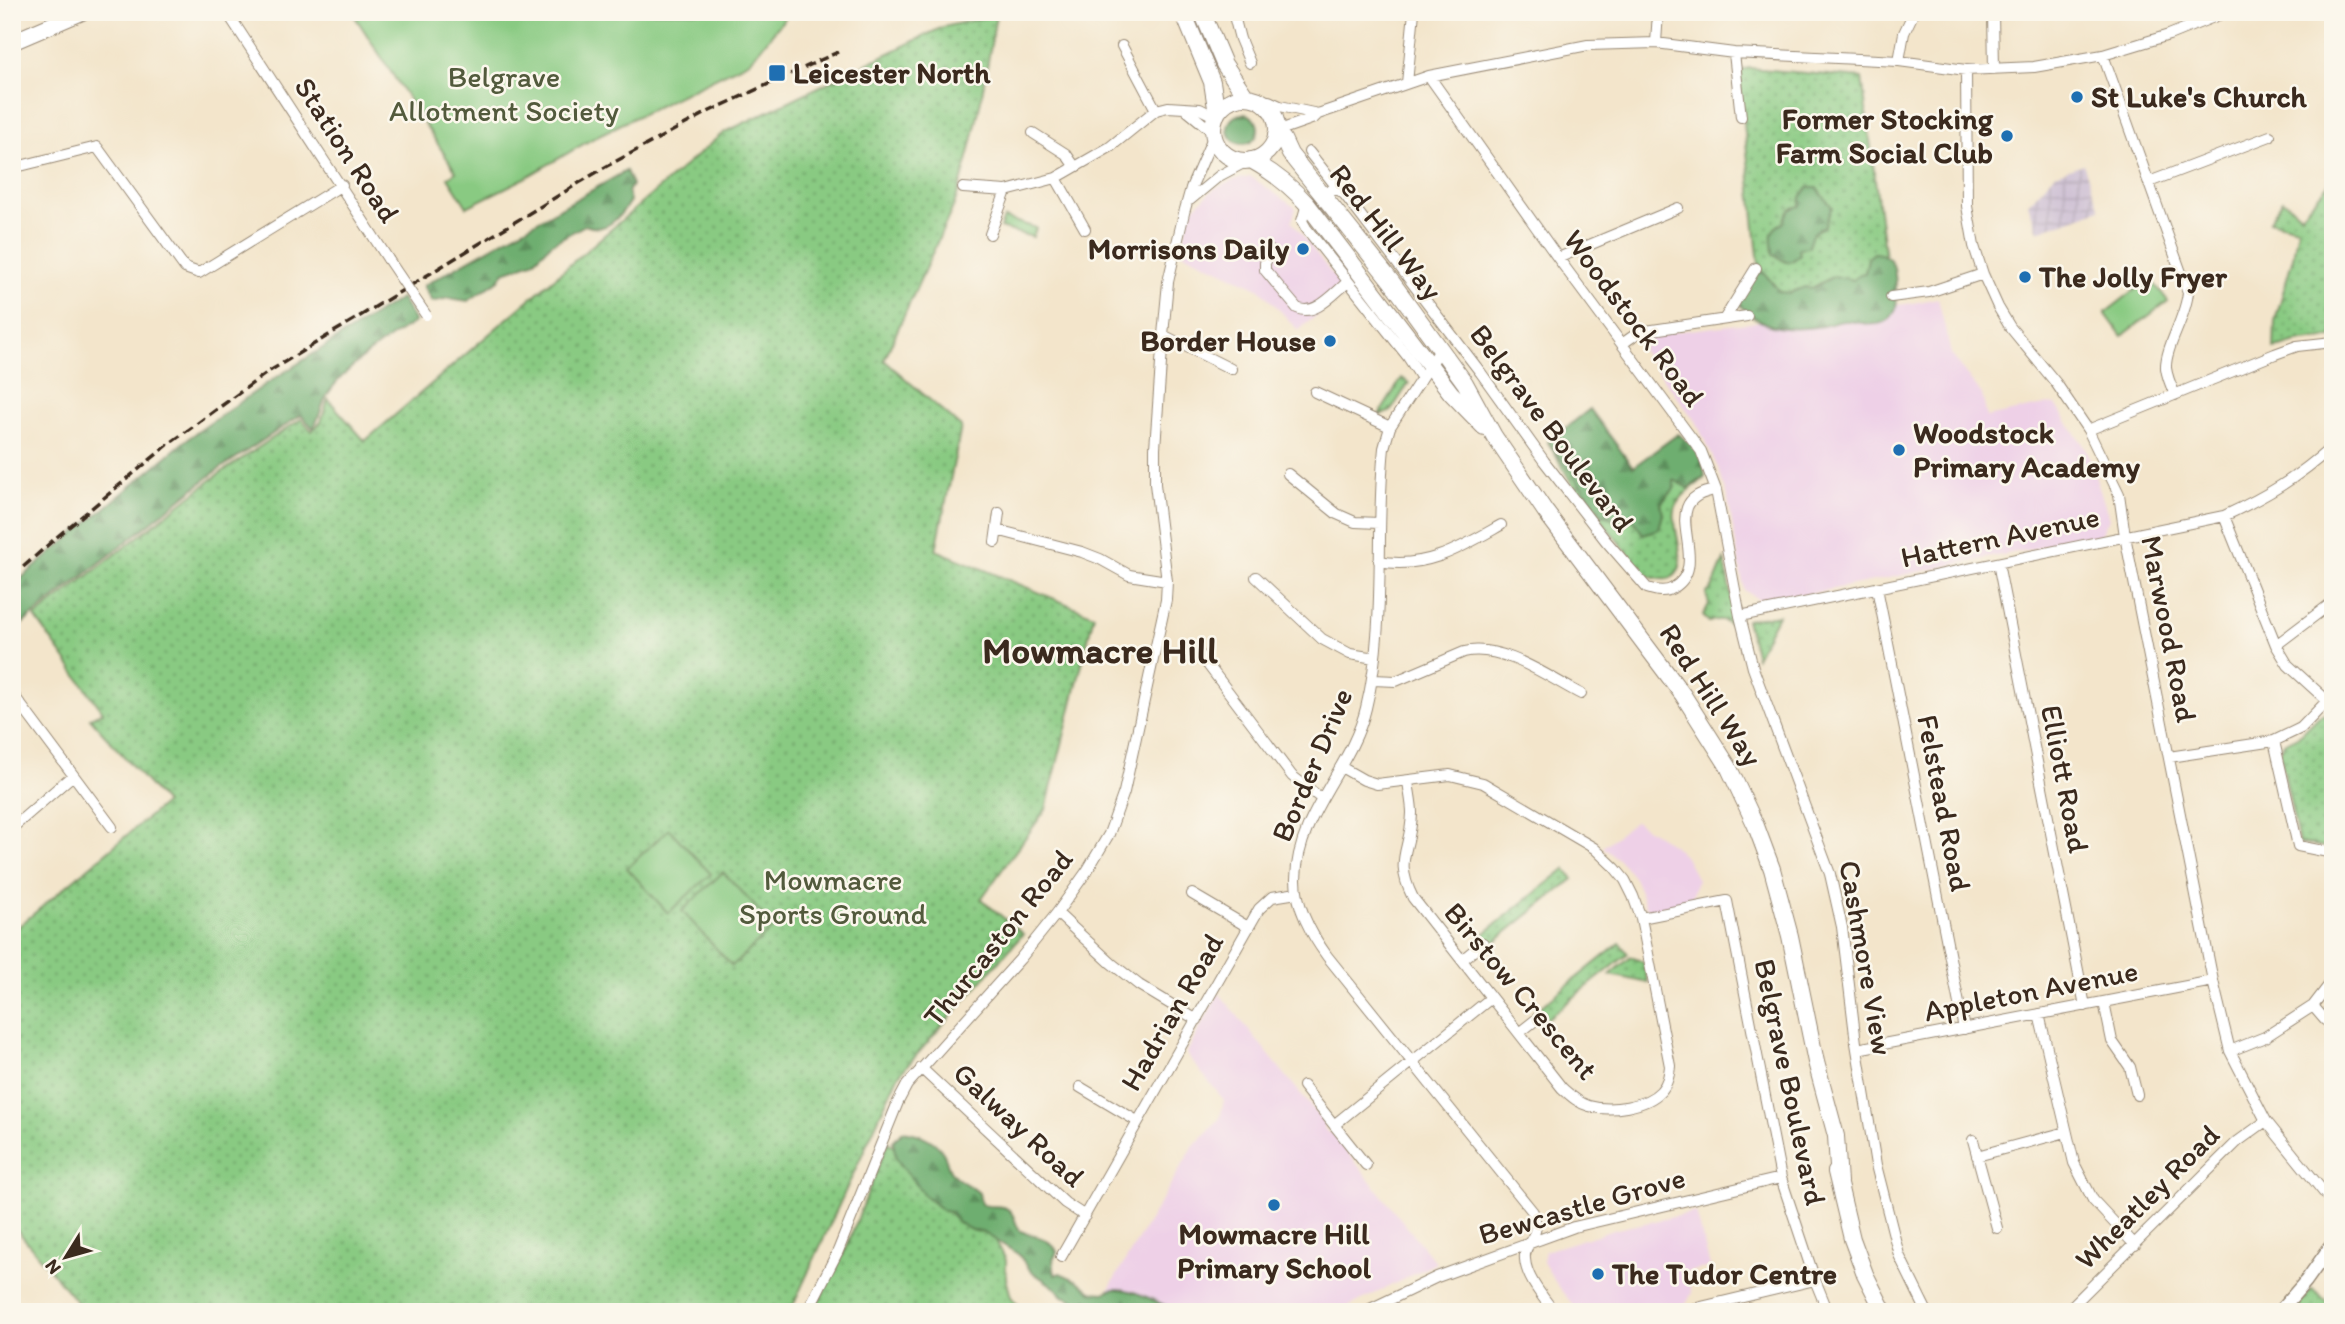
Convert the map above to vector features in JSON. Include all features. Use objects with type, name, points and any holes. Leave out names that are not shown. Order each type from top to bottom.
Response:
[{"type":"highway","points":[[12,42],[82,12]]},
{"type":"highway","points":[[1183,12],[1212,82],[1215,124],[1217,144],[1230,157],[1250,160],[1268,151],[1276,133],[1273,113],[1263,103],[1247,97],[1229,101],[1215,124]]},
{"type":"highway","points":[[1202,12],[1224,64],[1247,97]]},
{"type":"highway","name":"Red Hill Way","points":[[1276,133],[1391,281],[1435,356]]},
{"type":"highway","name":"Red Hill Way","points":[[1250,160],[1277,176],[1307,204],[1435,356],[1465,383],[1494,436],[1545,510],[1683,695],[1728,766],[1756,826],[1772,869],[1790,936],[1816,1062],[1822,1120],[1852,1239],[1865,1274],[1884,1312]]},
{"type":"street","name":"Station Road","points":[[227,12],[426,315]]},
{"type":"street","points":[[1233,12],[1250,63]]},
{"type":"street","points":[[1407,83],[1414,12]]},
{"type":"street","points":[[1656,43],[1658,12]]},
{"type":"street","points":[[1899,61],[1904,33],[1914,12]]},
{"type":"street","points":[[1993,12],[1994,69]]},
{"type":"street","points":[[1276,133],[1318,114],[1429,76],[1588,45],[1656,43],[1734,53],[1899,61],[1966,70],[1994,69],[2047,65],[2103,55],[2169,35],[2226,12]]},
{"type":"street","points":[[2328,12],[2333,16]]},
{"type":"street","points":[[1122,46],[1156,110]]},
{"type":"street","points":[[1734,53],[1741,117]]},
{"type":"street","points":[[2103,55],[2188,292],[2187,306],[2166,367],[2175,394]]},
{"type":"street","name":"Marwood Road","points":[[1966,70],[1968,206],[1974,246],[1998,307],[2010,327],[2056,383],[2088,430],[2119,494],[2213,981],[2230,1051],[2266,1122],[2318,1185],[2333,1199]]},
{"type":"street","name":"Woodstock Road","points":[[1429,76],[1558,258],[1701,451],[1716,490],[1740,616]]},
{"type":"street","points":[[1263,103],[1269,101],[1318,114]]},
{"type":"street","points":[[963,188],[1006,191],[1056,178],[1110,147],[1156,110],[1168,107],[1200,109],[1215,124]]},
{"type":"street","points":[[1184,108],[1215,124]]},
{"type":"street","points":[[1190,200],[1191,188],[1215,124]]},
{"type":"street","points":[[1033,133],[1066,154],[1075,167]]},
{"type":"street","points":[[2149,182],[2270,136]]},
{"type":"street","points":[[12,168],[97,147],[185,268],[199,272],[342,185]]},
{"type":"street","points":[[1309,152],[1339,190]]},
{"type":"street","points":[[1190,200],[1219,176],[1250,160]]},
{"type":"street","points":[[1056,178],[1085,229]]},
{"type":"street","points":[[1322,195],[1331,190],[1339,190]]},
{"type":"street","name":"Belgrave Boulevard","points":[[1339,190],[1598,531],[1647,588],[1669,591],[1687,576],[1691,564],[1684,515],[1697,497],[1706,491],[1716,490]]},
{"type":"street","points":[[990,234],[1006,191]]},
{"type":"street","name":"Thurcaston Road","points":[[807,1312],[838,1251],[907,1085],[1057,913],[1110,834],[1124,792],[1167,600],[1154,448],[1168,282],[1184,213],[1190,200]]},
{"type":"street","points":[[1307,204],[1302,222],[1421,377]]},
{"type":"street","points":[[1558,258],[1678,208]]},
{"type":"street","points":[[1271,251],[1265,263],[1265,270],[1301,310],[1312,310],[1348,282]]},
{"type":"street","points":[[1725,318],[1756,268]]},
{"type":"street","points":[[1891,297],[1929,292],[1983,274]]},
{"type":"street","points":[[1622,344],[1639,332],[1747,316]]},
{"type":"street","points":[[1163,335],[1231,369]]},
{"type":"street","points":[[2088,430],[2297,346],[2333,342]]},
{"type":"street","name":"Border Drive","points":[[1435,356],[1390,427],[1384,448],[1373,680],[1357,737],[1322,799],[1301,845],[1297,864],[1297,893],[1315,940],[1534,1212],[1537,1223],[1525,1259],[1541,1294],[1555,1312]]},
{"type":"street","points":[[1315,392],[1390,427]]},
{"type":"street","name":"Hattern Avenue","points":[[1740,616],[2224,516],[2268,495],[2333,446]]},
{"type":"street","points":[[1288,474],[1337,514],[1354,523],[1379,523]]},
{"type":"street","points":[[995,542],[999,513]]},
{"type":"street","points":[[2169,757],[2274,741],[2301,728],[2329,704],[2288,665],[2276,645],[2224,516]]},
{"type":"street","points":[[1380,561],[1394,564],[1417,563],[1438,558],[1501,525]]},
{"type":"street","points":[[997,530],[1082,552],[1129,575],[1167,581]]},
{"type":"street","name":"Elliott Road","points":[[1998,563],[2085,1006]]},
{"type":"street","points":[[1255,592],[1260,580],[1335,648],[1350,654],[1375,657]]},
{"type":"street","name":"Felstead Road","points":[[1877,588],[1964,1028]]},
{"type":"street","points":[[2276,645],[2333,602]]},
{"type":"street","name":"Cashmore View","points":[[1740,616],[1752,668],[1830,874],[1842,927],[1857,1049],[1876,1165],[1899,1255],[1927,1312]]},
{"type":"street","points":[[1373,680],[1396,681],[1464,652],[1488,650],[1503,654],[1581,694]]},
{"type":"street","points":[[1199,653],[1292,776],[1322,799]]},
{"type":"street","points":[[12,692],[112,827]]},
{"type":"street","points":[[2274,741],[2298,846],[2333,853]]},
{"type":"street","name":"Birstow Crescent","points":[[1341,767],[1377,784],[1450,775],[1483,783],[1594,848],[1615,868],[1633,896],[1641,918],[1670,1066],[1669,1079],[1662,1090],[1645,1102],[1614,1108],[1587,1105],[1575,1100],[1562,1088],[1413,898],[1405,882],[1402,867],[1412,813],[1408,781]]},
{"type":"street","points":[[12,828],[73,775]]},
{"type":"street","name":"Hadrian Road","points":[[1061,1257],[1248,927],[1265,902],[1272,897],[1297,893]]},
{"type":"street","name":"Hadrian Road","points":[[1192,894],[1248,927]]},
{"type":"street","name":"Belgrave Boulevard","points":[[1641,918],[1727,901],[1781,1178],[1828,1312]]},
{"type":"street","points":[[1057,913],[1139,985],[1197,1020]]},
{"type":"street","points":[[1462,960],[1483,943]]},
{"type":"street","points":[[2230,1051],[2265,1037],[2313,1006],[2333,980]]},
{"type":"street","name":"Appleton Avenue","points":[[1857,1049],[2213,981]]},
{"type":"street","points":[[1334,1125],[1491,998]]},
{"type":"street","points":[[2104,1002],[2112,1041],[2130,1067],[2137,1095]]},
{"type":"street","points":[[2313,1006],[2333,1025]]},
{"type":"street","points":[[2039,1014],[2074,1163],[2093,1200],[2135,1245]]},
{"type":"street","points":[[1519,1033],[1538,1018]]},
{"type":"street","name":"Galway Road","points":[[921,1068],[1065,1203],[1085,1216]]},
{"type":"street","points":[[1303,1086],[1366,1165]]},
{"type":"street","name":"Hadrian Road","points":[[1080,1087],[1138,1121]]},
{"type":"street","name":"Wheatley Road","points":[[2066,1312],[2237,1142],[2266,1122]]},
{"type":"street","points":[[1977,1156],[2066,1132]]},
{"type":"street","points":[[1973,1140],[1997,1228]]},
{"type":"street","name":"Bewcastle Grove","points":[[1364,1312],[1437,1277],[1531,1243],[1613,1217],[1781,1178]]},
{"type":"street","points":[[2279,1312],[2306,1281],[2333,1242]]},
{"type":"street","points":[[1680,1312],[1815,1280]]},
{"type":"shaded area","points":[[2083,164],[2100,209],[2038,231],[2028,204],[2055,174]]},
{"type":"shaded area","points":[[1251,177],[1296,208],[1292,221],[1346,293],[1298,330],[1260,289],[1181,252],[1190,211],[1214,189],[1234,180]]},
{"type":"shaded area","name":"Woodstock Primary Academy","points":[[1938,298],[1951,354],[1982,395],[1987,417],[2049,404],[2056,405],[2087,450],[2109,518],[2101,535],[1764,603],[1744,590],[1728,500],[1718,468],[1696,422],[1642,350],[1648,335]]},
{"type":"shaded area","points":[[1635,821],[1673,845],[1686,858],[1697,880],[1691,902],[1650,910],[1634,878],[1619,860],[1603,847]]},
{"type":"shaded area","name":"Mowmacre Hill Primary School","points":[[1219,993],[1325,1124],[1324,1128],[1328,1133],[1332,1133],[1436,1263],[1338,1312],[1164,1312],[1105,1295],[1193,1147],[1220,1118],[1224,1100],[1186,1054]]},
{"type":"shaded area","points":[[1696,1212],[1710,1267],[1687,1272],[1692,1293],[1686,1303],[1660,1312],[1579,1312],[1559,1288],[1543,1262],[1545,1251],[1617,1229]]},
{"type":"green space","name":"Belgrave Allotment Society","points":[[352,12],[790,12],[750,61],[601,134],[523,179],[467,207],[448,177],[456,172]]},
{"type":"green space","name":"Mowmacre Sports Ground","points":[[996,15],[974,135],[954,205],[884,360],[961,427],[936,550],[1094,615],[1046,809],[981,899],[1023,934],[898,1076],[790,1312],[85,1312],[12,1224],[12,932],[165,803],[90,718],[103,712],[35,617],[216,476],[301,419],[312,431],[321,422],[328,399],[365,441],[723,133],[943,27]]},
{"type":"green space","points":[[1749,68],[1862,78],[1890,296],[1764,312],[1739,77],[1743,70]]},
{"type":"green space","points":[[1243,114],[1254,118],[1258,129],[1254,140],[1243,144],[1232,140],[1228,129],[1232,118]]},
{"type":"green space","points":[[2333,163],[2333,337],[2297,342],[2274,349],[2275,321],[2293,257],[2298,228],[2269,221],[2283,200],[2301,215],[2329,183]]},
{"type":"green space","points":[[626,171],[632,185],[628,192],[630,201],[612,223],[600,227],[585,225],[551,244],[533,262],[504,272],[499,280],[468,301],[448,298],[432,302],[423,286]]},
{"type":"green space","points":[[1808,188],[1817,188],[1832,207],[1824,227],[1811,236],[1809,247],[1799,249],[1800,255],[1786,262],[1773,255],[1772,233],[1783,223],[1788,211],[1800,206],[1801,197]]},
{"type":"green space","points":[[1004,218],[1036,228],[1033,237],[1000,228]]},
{"type":"green space","points":[[1874,253],[1887,256],[1893,264],[1895,276],[1895,310],[1890,318],[1881,323],[1844,321],[1811,328],[1777,327],[1757,320],[1739,304],[1760,268],[1780,292],[1789,293],[1805,287],[1812,288],[1834,276],[1853,280],[1865,273],[1868,258]]},
{"type":"green space","points":[[2150,278],[2168,301],[2122,336],[2105,313]]},
{"type":"green space","points":[[401,298],[415,322],[379,345],[333,386],[313,428],[301,415],[215,472],[12,632],[12,586],[186,440],[266,384]]},
{"type":"green space","points":[[1402,378],[1409,383],[1390,412],[1379,415]]},
{"type":"green space","points":[[1590,409],[1633,467],[1678,434],[1701,451],[1705,477],[1688,488],[1674,480],[1674,489],[1661,503],[1663,514],[1659,529],[1643,534],[1631,517],[1620,521],[1603,515],[1548,442]]},
{"type":"green space","points":[[1548,442],[1603,515],[1631,517],[1663,514],[1661,503],[1674,489],[1673,479],[1688,488],[1705,477],[1677,504],[1675,523],[1680,567],[1676,575],[1664,579],[1645,575],[1571,482]]},
{"type":"green space","points":[[1724,560],[1738,632],[1725,621],[1709,622],[1703,616],[1709,604],[1706,594],[1713,587]]},
{"type":"green space","points":[[1778,615],[1756,657],[1746,620]]},
{"type":"green space","points":[[2333,714],[2333,848],[2299,843],[2280,753],[2284,743],[2301,734],[2319,716]]},
{"type":"green space","points":[[669,829],[711,874],[668,913],[627,868]]},
{"type":"green space","points":[[1565,869],[1573,879],[1488,947],[1480,937]]},
{"type":"green space","points":[[723,872],[774,927],[732,966],[682,911]]},
{"type":"green space","points":[[1620,943],[1628,954],[1543,1022],[1534,1012]]},
{"type":"green space","points":[[1631,957],[1643,962],[1648,983],[1610,975]]},
{"type":"green space","points":[[903,1131],[922,1136],[939,1147],[951,1172],[979,1193],[981,1204],[1006,1208],[1013,1214],[1020,1231],[1051,1244],[1057,1252],[1053,1260],[1055,1275],[1060,1273],[1078,1281],[1091,1292],[1126,1290],[1169,1307],[1192,1312],[1082,1312],[1080,1303],[1063,1296],[1031,1271],[1018,1254],[984,1233],[971,1230],[957,1222],[950,1212],[943,1211],[923,1194],[896,1158],[893,1141]]},
{"type":"green space","points":[[888,1142],[949,1198],[985,1220],[1006,1260],[1006,1278],[1011,1297],[1021,1308],[1030,1312],[813,1312],[845,1251]]},
{"type":"green space","points":[[2312,1289],[2333,1306],[2333,1312],[2293,1312]]},
{"type":"railway","points":[[12,577],[169,444],[268,372],[607,166],[710,111],[838,52]]},
{"type":"place","name":"Leicester North","points":[[777,73]]},
{"type":"place","name":"St Luke's Church","points":[[2077,97]]},
{"type":"place","name":"Former Stocking Farm Social Club","points":[[2007,136]]},
{"type":"place","name":"Morrisons Daily","points":[[1303,249]]},
{"type":"place","name":"The Jolly Fryer","points":[[2025,277]]},
{"type":"place","name":"Border House","points":[[1330,341]]},
{"type":"place","name":"Woodstock Primary Academy","points":[[1899,450]]},
{"type":"place","name":"Mowmacre Hill Primary School","points":[[1274,1205]]},
{"type":"place","name":"The Tudor Centre","points":[[1598,1274]]},
{"type":"district","name":"Mowmacre Hill","points":[[1100,650]]}]
